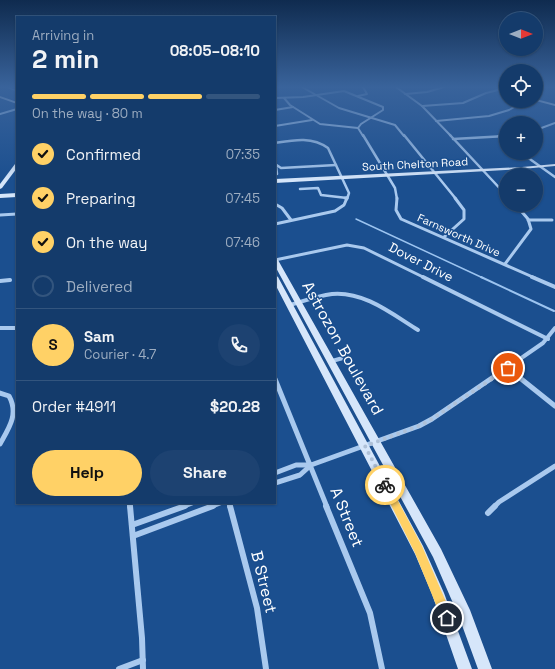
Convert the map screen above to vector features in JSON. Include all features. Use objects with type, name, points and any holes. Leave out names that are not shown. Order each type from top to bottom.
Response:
[{"type":"main road","name":"South Chelton Road","points":[[276,181],[555,165]]},
{"type":"main road","points":[[0,187],[16,166]]},
{"type":"main road","points":[[0,196],[16,195]]},
{"type":"main road","name":"Astrozon Boulevard","points":[[276,262],[294,304],[419,550],[440,599],[465,669]]},
{"type":"main road","name":"Astrozon Boulevard","points":[[276,278],[332,361],[447,574],[485,669]]},
{"type":"street","points":[[310,118],[327,126],[358,128]]},
{"type":"street","points":[[358,128],[361,124],[371,118]]},
{"type":"street","points":[[372,118],[397,126],[461,205],[465,214],[464,219],[444,237]]},
{"type":"street","points":[[433,118],[499,187]]},
{"type":"street","points":[[436,121],[478,118]]},
{"type":"street","points":[[276,126],[312,120]]},
{"type":"street","points":[[543,128],[555,123]]},
{"type":"street","points":[[550,125],[555,127]]},
{"type":"street","points":[[358,128],[386,175]]},
{"type":"street","points":[[453,139],[499,136]]},
{"type":"street","points":[[276,142],[307,140],[321,143],[328,148],[349,193],[344,205],[335,211],[276,224]]},
{"type":"street","points":[[531,160],[555,177]]},
{"type":"street","points":[[276,165],[284,168],[336,165]]},
{"type":"street","points":[[276,170],[277,174]]},
{"type":"street","name":"Farnsworth Drive","points":[[386,175],[398,195],[396,210],[397,215],[408,222],[555,287]]},
{"type":"street","points":[[300,189],[318,188],[321,195],[347,198]]},
{"type":"street","points":[[276,205],[282,208],[291,220]]},
{"type":"street","points":[[505,264],[531,230],[528,220],[522,212]]},
{"type":"street","points":[[0,215],[16,214]]},
{"type":"street","points":[[528,220],[552,220]]},
{"type":"street","name":"Dover Drive","points":[[276,260],[338,246],[364,248],[548,339]]},
{"type":"street","points":[[0,280],[10,280]]},
{"type":"street","points":[[294,304],[333,294],[355,296],[365,299],[418,330]]},
{"type":"street","points":[[0,328],[16,328]]},
{"type":"street","points":[[276,473],[296,465],[311,465],[419,426],[432,419],[508,368],[548,339],[555,328]]},
{"type":"street","points":[[332,361],[343,358]]},
{"type":"street","points":[[508,368],[555,406]]},
{"type":"street","name":"A Street","points":[[276,381],[370,613],[382,669]]},
{"type":"street","points":[[0,393],[15,400],[15,413],[12,422],[0,444]]},
{"type":"street","points":[[276,483],[300,474],[311,465]]},
{"type":"street","points":[[488,513],[499,502],[555,466]]},
{"type":"street","points":[[130,504],[143,669]]},
{"type":"street","points":[[132,524],[189,504]]},
{"type":"street","points":[[133,536],[217,504]]},
{"type":"street","name":"B Street","points":[[229,504],[257,608],[266,669]]},
{"type":"street","points":[[119,669],[143,660]]},
{"type":"waterway","points":[[356,219],[483,278]]},
{"type":"waterway","points":[[481,277],[554,311]]},
{"type":"way so far","points":[[385,485],[365,446],[419,426],[432,419],[508,368]]},
{"type":"route","points":[[385,485],[419,550],[447,618]]}]
